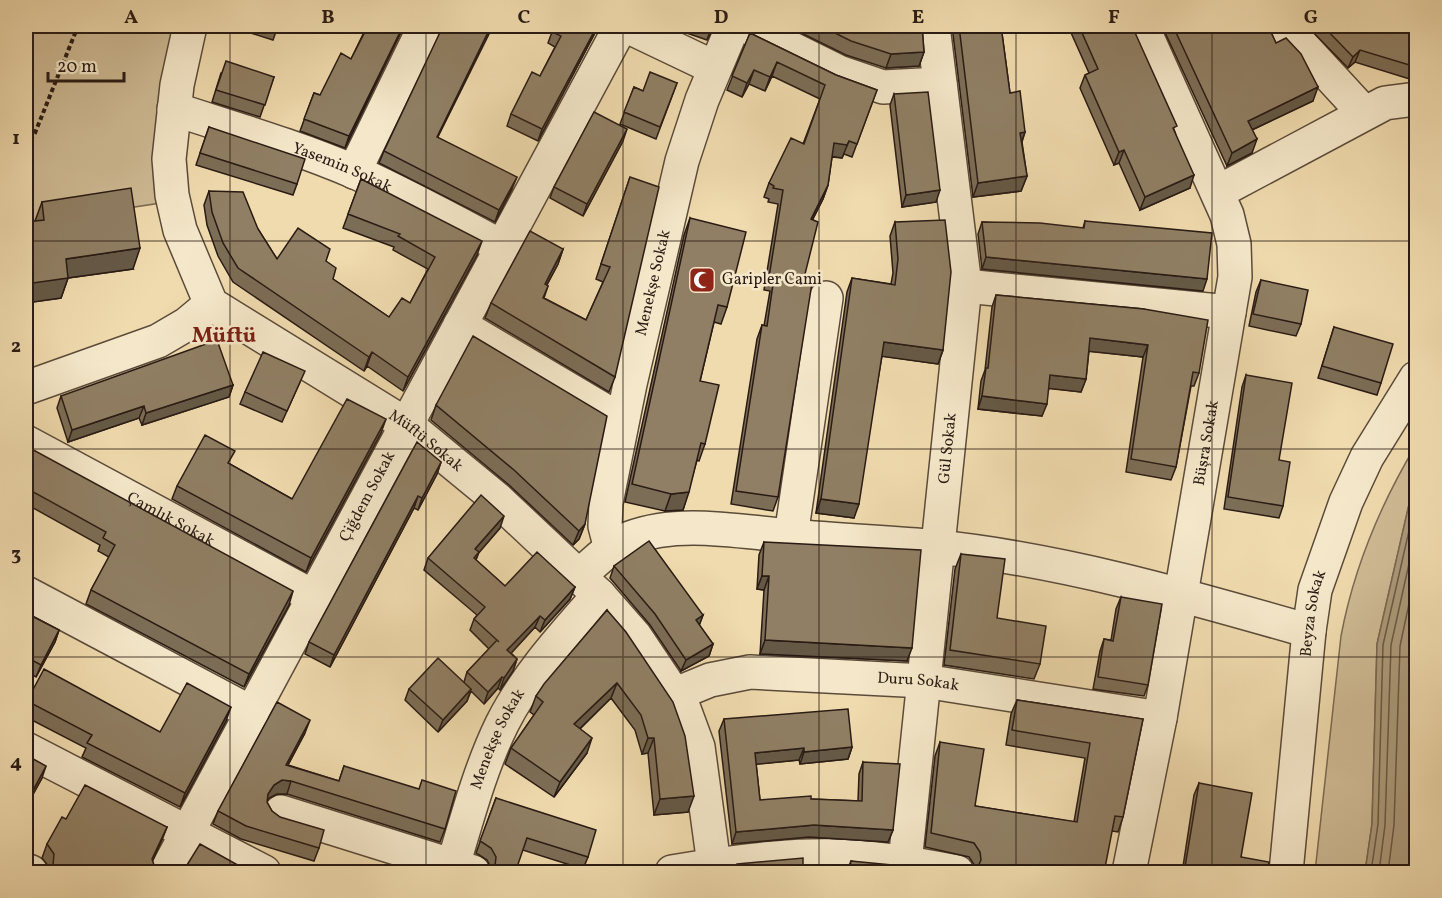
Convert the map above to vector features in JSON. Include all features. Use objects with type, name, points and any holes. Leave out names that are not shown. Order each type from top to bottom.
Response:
[{"type":"street","points":[[26,388],[158,341],[188,324],[211,304],[180,230],[172,195],[169,159],[174,109],[190,26]]},
{"type":"street","points":[[354,172],[425,26]]},
{"type":"street","name":"Çiğdem Sokak","points":[[166,873],[621,26]]},
{"type":"street","points":[[627,26],[673,36],[715,68]]},
{"type":"street","name":"Menekşe Sokak","points":[[611,549],[605,526],[606,503],[622,421],[682,161],[715,68],[733,26]]},
{"type":"street","points":[[746,26],[838,72],[883,87],[940,84]]},
{"type":"street","name":"Gül Sokak","points":[[905,867],[965,286],[933,26]]},
{"type":"street","name":"Büşra Sokak","points":[[1129,873],[1160,718],[1235,277],[1234,244],[1218,192],[1142,26]]},
{"type":"street","points":[[1284,26],[1364,113]]},
{"type":"street","points":[[1218,192],[1385,103],[1416,99]]},
{"type":"street","name":"Yasemin Sokak","points":[[174,109],[299,150],[354,172],[414,199],[502,247]]},
{"type":"street","points":[[965,286],[1228,312]]},
{"type":"street","points":[[791,536],[826,298]]},
{"type":"street","name":"Müftü Sokak","points":[[211,304],[407,425],[497,499],[589,586],[635,636],[676,694],[698,747],[715,868]]},
{"type":"street","points":[[460,326],[622,421]]},
{"type":"street","name":"Beyza Sokak","points":[[1286,873],[1315,590],[1346,502],[1367,456],[1416,378]]},
{"type":"street","name":"Çamlık Sokak","points":[[26,442],[314,597]]},
{"type":"street","name":"Menekşe Sokak","points":[[459,871],[482,772],[502,724],[519,695],[558,642],[611,549],[628,538],[681,529],[735,530],[938,547],[1078,571],[1181,594],[1309,631]]},
{"type":"street","points":[[26,593],[252,713]]},
{"type":"street","name":"Duru Sokak","points":[[676,694],[710,680],[750,672],[924,681],[1160,718]]},
{"type":"street","points":[[26,749],[264,873]]},
{"type":"street","points":[[281,812],[459,871]]},
{"type":"street","points":[[672,873],[811,855],[957,873]]},
{"type":"street","points":[[26,870],[31,873]]},
{"type":"path","points":[[26,146],[35,134],[78,26]]},
{"type":"shaded area","points":[[26,26],[190,26],[174,201],[35,222],[26,242]]},
{"type":"shaded area","points":[[1416,445],[1416,474],[1377,644],[1372,824],[1365,872],[1315,872],[1341,636],[1346,610],[1370,537],[1391,490]]},
{"type":"water","points":[[1416,474],[1416,872],[1365,872],[1372,824],[1377,644]]},
{"type":"building","points":[[368,26],[403,26],[349,136],[304,119],[314,93],[320,95],[341,53],[351,59]]},
{"type":"building","points":[[443,26],[491,26],[437,137],[517,177],[499,210],[384,151]]},
{"type":"building","points":[[555,26],[597,26],[542,129],[511,114],[532,72],[540,76],[561,36],[552,32]]},
{"type":"building","points":[[821,26],[922,26],[924,52],[891,54],[851,41]]},
{"type":"building","points":[[959,26],[1001,26],[1010,93],[1020,91],[1025,132],[1020,133],[1027,176],[978,183]]},
{"type":"building","points":[[1079,26],[1132,26],[1177,126],[1173,128],[1194,175],[1145,197],[1124,150],[1119,152],[1085,75],[1098,69]]},
{"type":"building","points":[[1173,26],[1268,26],[1276,43],[1286,38],[1301,54],[1318,87],[1248,121],[1257,139],[1232,153]]},
{"type":"building","points":[[1323,26],[1416,26],[1416,67],[1360,50],[1353,57]]},
{"type":"building","points":[[750,33],[836,75],[877,90],[857,144],[849,141],[847,145],[834,143],[828,185],[811,219],[818,222],[803,282],[812,283],[778,497],[736,491],[762,325],[767,326],[774,277],[769,277],[783,190],[773,188],[774,186],[769,183],[791,138],[804,144],[825,85],[777,62],[770,77],[754,70],[747,83],[732,76]]},
{"type":"building","points":[[226,61],[274,77],[265,105],[216,90]]},
{"type":"building","points":[[650,72],[677,83],[660,127],[624,112],[634,87],[643,91]]},
{"type":"building","points":[[928,92],[940,190],[906,195],[894,94]]},
{"type":"building","points":[[594,112],[627,129],[587,204],[554,187]]},
{"type":"building","points":[[209,127],[305,159],[297,184],[200,153]]},
{"type":"building","points":[[630,177],[659,187],[615,377],[491,303],[530,231],[563,249],[545,284],[548,286],[543,298],[586,320],[610,267],[601,264]]},
{"type":"building","points":[[361,179],[482,241],[408,377],[372,352],[369,357],[238,268],[223,243],[212,212],[209,191],[243,192],[258,229],[277,259],[298,228],[330,249],[326,261],[336,268],[333,279],[389,317],[402,298],[410,303],[435,257],[398,236],[400,234],[348,214]]},
{"type":"building","points":[[131,188],[140,248],[66,259],[68,278],[26,284],[26,222],[44,220],[42,202]]},
{"type":"building","points":[[690,218],[746,232],[727,307],[718,305],[700,381],[719,385],[705,444],[701,443],[689,492],[671,494],[632,484]]},
{"type":"building","points":[[945,220],[951,272],[943,350],[884,342],[859,504],[821,499],[852,278],[895,285],[898,259],[895,222]]},
{"type":"building","points":[[1085,221],[1212,233],[1207,279],[986,257],[982,222],[1040,223],[1084,228]]},
{"type":"building","points":[[1261,280],[1308,290],[1301,324],[1253,314]]},
{"type":"building","points":[[996,295],[1144,309],[1208,320],[1199,373],[1193,372],[1176,467],[1131,459],[1148,345],[1090,338],[1086,379],[1050,375],[1047,404],[982,396],[986,368],[988,368]]},
{"type":"building","points":[[1334,327],[1393,344],[1381,383],[1322,366]]},
{"type":"building","points":[[473,336],[607,416],[585,524],[579,531],[514,470],[436,405]]},
{"type":"building","points":[[217,340],[233,385],[146,413],[144,406],[72,430],[61,396]]},
{"type":"building","points":[[263,352],[305,371],[287,411],[245,392]]},
{"type":"building","points":[[1246,375],[1292,383],[1279,460],[1290,462],[1283,506],[1228,497]]},
{"type":"building","points":[[347,399],[386,419],[311,558],[177,486],[205,435],[235,451],[228,463],[292,499]]},
{"type":"building","points":[[417,442],[441,462],[422,498],[418,496],[334,655],[309,642]]},
{"type":"building","points":[[26,446],[293,591],[249,674],[91,590],[115,545],[103,538],[106,532],[28,489],[26,494]]},
{"type":"building","points":[[481,495],[504,516],[475,549],[479,552],[474,558],[505,586],[537,552],[575,587],[545,620],[540,616],[507,650],[517,659],[504,678],[502,677],[488,692],[467,672],[497,640],[474,619],[485,607],[428,558]]},
{"type":"building","points":[[649,541],[703,615],[696,620],[713,644],[686,660],[655,614],[614,566]]},
{"type":"building","points":[[764,542],[921,550],[912,648],[765,640],[769,576],[762,576]]},
{"type":"building","points":[[961,554],[1005,559],[997,618],[1046,626],[1040,664],[950,650]]},
{"type":"building","points":[[1121,597],[1162,604],[1148,685],[1098,677],[1104,639],[1113,641]]},
{"type":"building","points":[[607,610],[626,632],[673,702],[685,736],[694,796],[660,799],[654,738],[648,738],[641,715],[617,683],[574,724],[592,738],[560,782],[511,748],[543,702],[536,696],[544,684]]},
{"type":"building","points":[[26,613],[59,630],[41,665],[26,657]]},
{"type":"building","points":[[438,658],[471,689],[443,720],[409,689]]},
{"type":"building","points":[[44,669],[160,732],[187,683],[231,707],[185,793],[87,743],[92,735],[27,701]]},
{"type":"building","points":[[1017,700],[1143,719],[1123,817],[1115,816],[1104,873],[972,873],[977,869],[981,860],[980,852],[974,843],[931,833],[940,742],[984,749],[975,806],[1077,822],[1090,743],[1012,730]]},
{"type":"building","points":[[277,702],[310,720],[286,765],[339,781],[344,766],[419,789],[422,780],[456,791],[445,829],[282,780],[274,785],[268,794],[267,802],[272,811],[280,817],[324,830],[319,848],[246,826],[218,811]]},
{"type":"building","points":[[848,709],[852,747],[804,752],[804,748],[755,753],[760,800],[811,796],[811,799],[862,801],[863,762],[900,764],[893,830],[814,825],[736,832],[724,719]]},
{"type":"building","points":[[26,755],[46,766],[30,796],[26,794]]},
{"type":"building","points":[[1199,783],[1252,793],[1241,857],[1269,862],[1267,873],[1184,873]]},
{"type":"building","points":[[85,785],[167,827],[152,859],[159,873],[45,873],[53,865],[54,854],[47,844],[62,817],[66,819]]},
{"type":"building","points":[[496,798],[596,830],[588,857],[527,838],[515,873],[491,873],[496,857],[491,848],[480,841]]},
{"type":"building","points":[[200,844],[252,873],[182,873]]},
{"type":"building","points":[[803,858],[803,873],[724,873],[737,864]]},
{"type":"building","points":[[851,861],[892,865],[898,873],[849,873]]},
{"type":"building","points":[[709,869],[721,873],[671,873]]},
{"type":"building","points":[[923,869],[947,873],[919,873]]},
{"type":"place","name":"Garipler Cami","points":[[702,280]]},
{"type":"district","name":"Müftü","points":[[224,336]]}]
